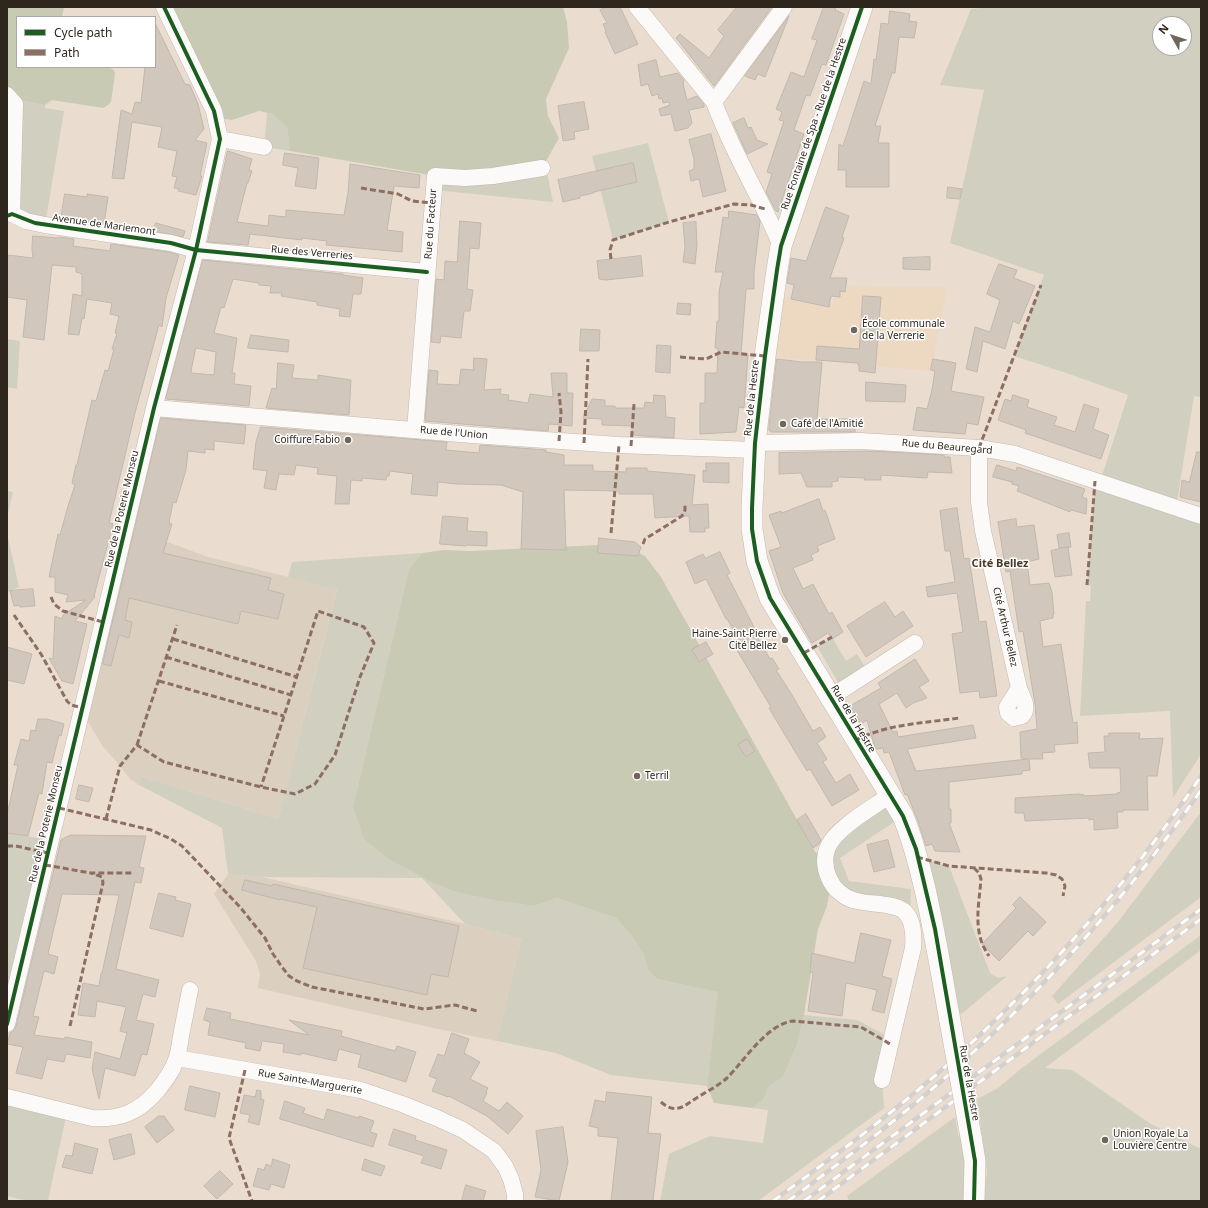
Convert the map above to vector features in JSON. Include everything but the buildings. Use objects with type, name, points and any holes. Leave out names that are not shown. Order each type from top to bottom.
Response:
[{"type":"street","name":"Rue de la Poterie Monseu","points":[[7,1024],[154,408],[196,250],[220,139],[214,111],[164,7]]},
{"type":"street","points":[[637,7],[714,102],[741,166],[766,211],[781,246]]},
{"type":"street","points":[[714,102],[784,7]]},
{"type":"street","name":"Rue Fontaine de Spa - Rue de la Hestre","points":[[781,246],[862,7]]},
{"type":"street","name":"Avenue de Mariemont","points":[[10,98],[15,104],[16,116],[12,214],[35,223],[171,242],[196,250]]},
{"type":"street","points":[[220,139],[264,147]]},
{"type":"street","name":"Rue du Facteur","points":[[428,272],[435,176],[465,178],[493,176],[542,168]]},
{"type":"street","name":"Rue de la Hestre","points":[[781,246],[765,356],[755,447],[752,522],[754,549],[770,598],[903,816],[916,849],[934,929],[975,1161],[974,1201]]},
{"type":"street","name":"Rue des Verreries","points":[[196,250],[428,272]]},
{"type":"street","points":[[415,430],[428,272]]},
{"type":"street","name":"Rue de l'Union","points":[[154,408],[415,430],[619,445],[755,447]]},
{"type":"street","name":"Rue du Beauregard","points":[[755,447],[860,441],[979,448],[1015,454],[1201,516]]},
{"type":"street","name":"Cité Arthur Bellez","points":[[979,448],[979,502],[983,531],[1018,688]]},
{"type":"street","points":[[831,697],[916,643]]},
{"type":"street","points":[[882,1080],[913,948],[914,936],[910,917],[903,910],[896,907],[853,900],[845,896],[831,883],[826,871],[825,858],[829,845],[836,834],[890,795]]},
{"type":"street","points":[[7,1098],[92,1118],[106,1119],[133,1111],[152,1096],[166,1080],[177,1058],[190,990]]},
{"type":"street","name":"Rue Sainte-Marguerite","points":[[177,1058],[361,1090],[438,1118],[462,1130],[494,1151],[512,1179],[515,1194],[514,1201]]},
{"type":"shaded area","points":[[991,7],[1201,7],[1201,397],[1194,396],[1176,508],[1201,516],[1201,754],[1173,798],[1170,711],[1080,716],[1086,601],[1090,601],[1091,586],[1087,585],[1095,481],[1100,482],[1128,395],[1014,356],[1044,275],[950,243],[984,90],[940,85],[971,9]]},
{"type":"shaded area","points":[[11,89],[23,101],[45,105],[45,108],[64,111],[45,225],[12,214]]},
{"type":"shaded area","points":[[267,113],[273,114],[287,126],[290,151],[264,147]]},
{"type":"shaded area","points":[[648,143],[669,222],[613,240],[592,156]]},
{"type":"shaded area","points":[[546,167],[553,202],[434,190],[435,176]]},
{"type":"shaded area","name":"École communale de la Verrerie","points":[[838,286],[947,287],[931,371],[765,356],[773,295],[833,304]]},
{"type":"shaded area","points":[[7,339],[20,341],[17,389],[7,387]]},
{"type":"shaded area","points":[[7,491],[13,492],[7,518]]},
{"type":"shaded area","points":[[125,530],[165,541],[208,557],[337,589],[278,819],[140,776],[139,785],[130,779],[103,747],[89,723],[80,720]]},
{"type":"shaded area","points":[[7,533],[19,587],[7,593]]},
{"type":"shaded area","points":[[422,553],[409,569],[353,807],[364,838],[390,860],[429,881],[452,891],[492,900],[534,906],[557,898],[616,918],[632,936],[644,955],[648,970],[657,979],[719,992],[707,1086],[611,1075],[556,1053],[497,1041],[521,939],[465,924],[422,878],[262,877],[228,874],[222,828],[139,785],[140,776],[278,819],[337,590],[288,577],[292,562]]},
{"type":"shaded area","points":[[832,637],[846,661],[857,654],[865,667],[839,684],[817,646]]},
{"type":"shaded area","points":[[890,795],[903,816],[840,858],[849,881],[911,889],[910,917],[845,896],[825,858],[827,849]]},
{"type":"shaded area","points":[[1201,812],[1201,897],[1058,1004],[1052,996],[1118,922]]},
{"type":"shaded area","points":[[7,832],[51,841],[7,1024]]},
{"type":"shaded area","points":[[917,857],[949,866],[990,973],[998,978],[1007,976],[960,1015],[935,929]]},
{"type":"shaded area","points":[[228,874],[262,877],[465,924],[521,939],[497,1041],[258,988],[260,974],[256,961],[214,894]]},
{"type":"shaded area","name":"Union Royale La Louvière Centre","points":[[1201,935],[1201,950],[1045,1068],[1072,1070],[1151,1124],[1201,1149],[1201,1201],[983,1201],[987,1173],[977,1099],[998,1088],[1022,1068]]},
{"type":"shaded area","points":[[804,1015],[857,1020],[891,1038],[882,1080],[884,1108],[758,1201],[660,1201],[669,1154],[710,1136],[763,1143],[768,1110],[752,1108],[763,1100],[769,1086],[783,1077],[797,1045]]},
{"type":"shaded area","points":[[7,1097],[67,1112],[48,1201],[28,1201],[7,1196]]},
{"type":"shaded area","points":[[955,1117],[958,1134],[975,1161],[974,1201],[849,1201],[847,1196]]},
{"type":"green space","points":[[7,7],[64,7],[62,16],[16,16],[16,68],[110,68],[114,70],[115,74],[111,102],[103,108],[52,100],[45,105],[23,101],[7,88]]},
{"type":"green space","points":[[164,7],[563,7],[567,22],[569,48],[546,99],[548,116],[559,138],[542,168],[435,176],[290,151],[287,127],[273,114],[259,111],[232,120],[216,118]]},
{"type":"green space","points":[[599,545],[624,546],[645,556],[661,577],[815,852],[825,858],[831,883],[827,906],[818,929],[804,1015],[797,1045],[783,1077],[769,1086],[763,1100],[752,1108],[714,1103],[707,1086],[718,992],[657,979],[648,970],[644,955],[632,936],[616,918],[557,898],[534,906],[492,900],[452,891],[429,881],[390,860],[364,839],[353,807],[409,569],[422,553],[444,550],[470,551]]},
{"type":"railway","points":[[773,1201],[917,1091],[1010,1006],[1079,933],[1143,857],[1201,776]]},
{"type":"railway","points":[[788,1201],[895,1120],[956,1068],[1023,1004],[1087,936],[1117,901],[1146,865],[1201,790]]},
{"type":"railway","points":[[804,1201],[1201,909]]},
{"type":"railway","points":[[818,1201],[1201,919]]},
{"type":"marked path","points":[[361,188],[398,194],[412,201],[433,203]]},
{"type":"marked path","points":[[611,259],[610,250],[613,240],[669,222],[734,204],[751,205],[765,209]]},
{"type":"marked path","points":[[979,448],[1041,285]]},
{"type":"marked path","points":[[680,357],[706,359],[721,352],[765,356]]},
{"type":"marked path","points":[[584,443],[588,359]]},
{"type":"marked path","points":[[559,393],[561,412],[559,441]]},
{"type":"marked path","points":[[631,446],[634,404]]},
{"type":"marked path","points":[[611,533],[619,445]]},
{"type":"marked path","points":[[1087,585],[1095,481]]},
{"type":"marked path","points":[[643,544],[645,539],[682,516],[685,510],[685,503]]},
{"type":"marked path","points":[[51,597],[54,604],[63,611],[103,622]]},
{"type":"marked path","points":[[106,819],[120,766],[137,745],[164,762],[261,787],[295,794],[315,784],[335,755],[360,677],[374,643],[364,627],[318,611],[261,787]]},
{"type":"marked path","points":[[14,615],[41,654],[67,701],[71,705],[83,708]]},
{"type":"marked path","points":[[137,745],[177,625]]},
{"type":"marked path","points":[[804,653],[832,637]]},
{"type":"marked path","points":[[173,639],[297,677]]},
{"type":"marked path","points":[[166,657],[291,695]]},
{"type":"marked path","points":[[159,681],[284,716]]},
{"type":"marked path","points":[[856,740],[893,727],[959,718]]},
{"type":"marked path","points":[[59,808],[151,830],[182,846],[240,907],[265,938],[282,967],[289,976],[297,981],[312,987],[424,1009],[455,1005],[477,1011]]},
{"type":"marked path","points":[[7,846],[16,846],[48,853]]},
{"type":"marked path","points":[[917,857],[949,866],[1056,875],[1062,879],[1065,886],[1063,896]]},
{"type":"marked path","points":[[45,865],[91,873],[133,873]]},
{"type":"marked path","points":[[974,868],[979,873],[981,879],[978,928],[980,938],[989,956]]},
{"type":"marked path","points":[[70,1026],[103,883],[102,877],[91,873]]},
{"type":"marked path","points":[[661,1102],[671,1108],[680,1108],[717,1086],[727,1078],[765,1036],[783,1024],[793,1021],[861,1027],[890,1044]]},
{"type":"marked path","points":[[245,1070],[229,1138],[252,1201]]},
{"type":"cycle path","points":[[7,1024],[154,408],[196,250],[220,139],[214,111],[164,7]]},
{"type":"cycle path","points":[[862,7],[781,246],[765,356],[755,443],[752,529],[757,561],[770,598],[903,816],[916,849],[935,929],[975,1161],[974,1201]]},
{"type":"cycle path","points":[[7,216],[12,214],[35,223],[171,243],[196,250],[427,272]]},
{"type":"place","name":"École communale de la Verrerie","points":[[854,330]]},
{"type":"place","name":"Café de l'Amitié","points":[[783,424]]},
{"type":"place","name":"Coiffure Fabio","points":[[348,440]]},
{"type":"place","name":"Haine-Saint-Pierre Cité Bellez","points":[[785,640]]},
{"type":"place","name":"Terril","points":[[637,776]]},
{"type":"place","name":"Union Royale La Louvière Centre","points":[[1105,1140]]},
{"type":"district","name":"Cité Bellez","points":[[1000,564]]}]
